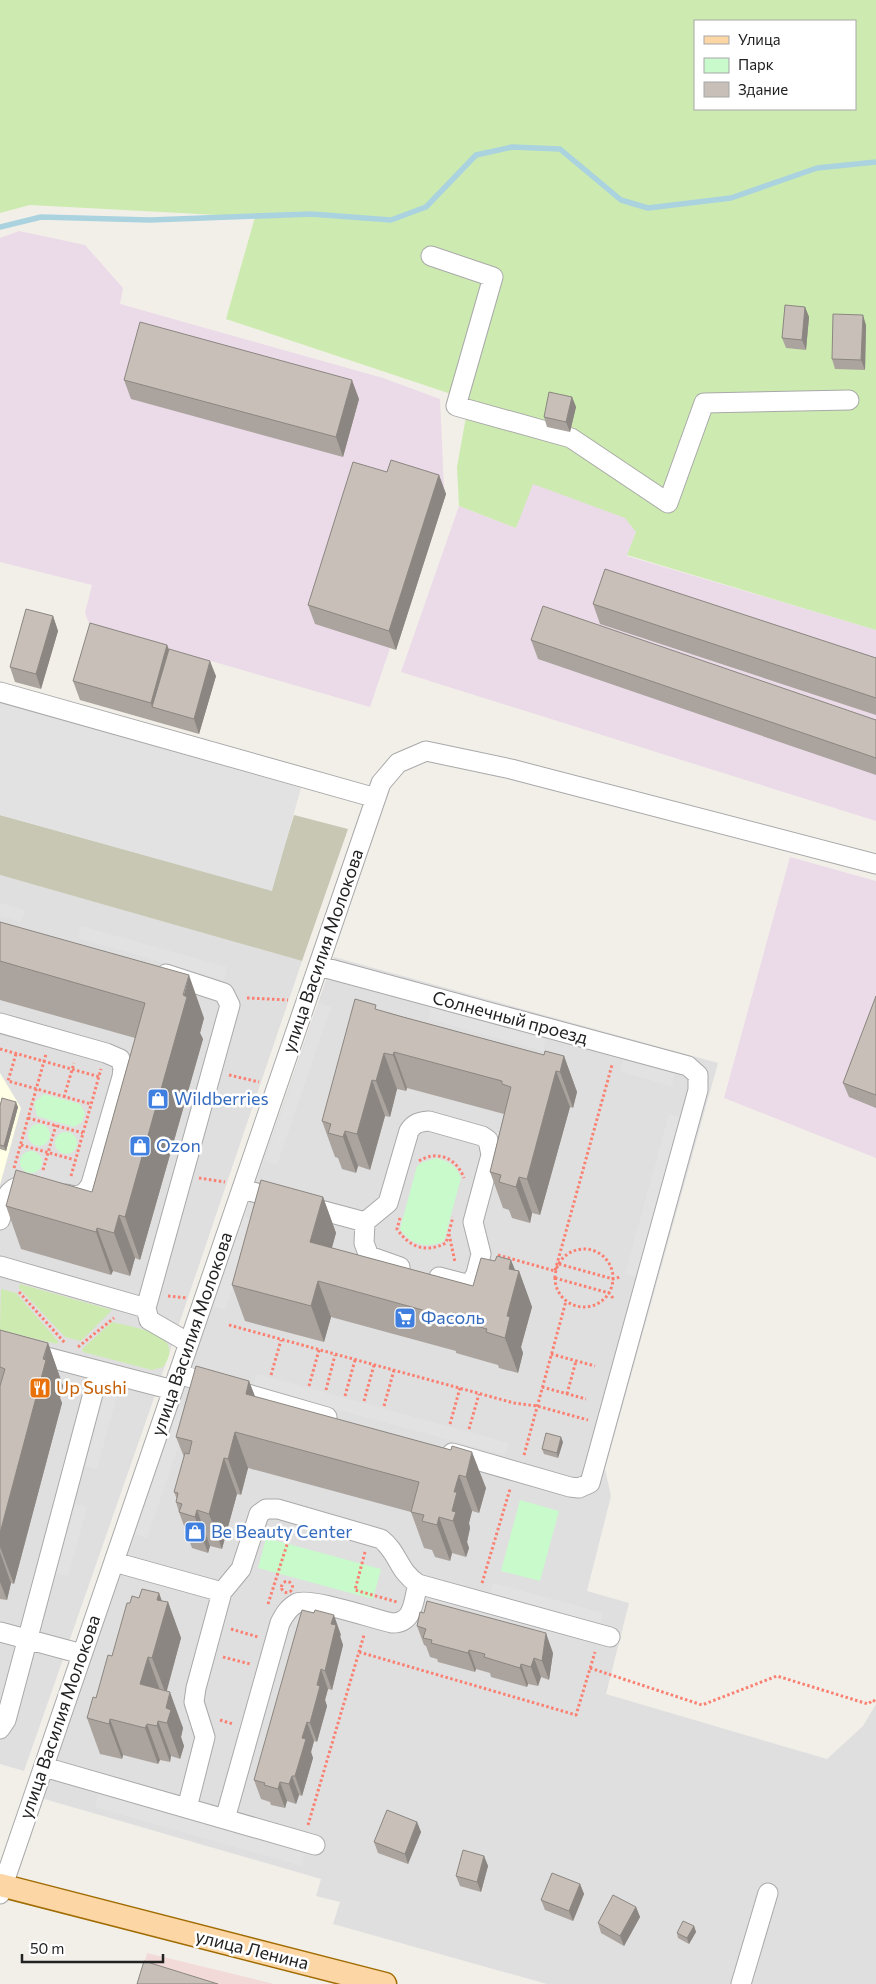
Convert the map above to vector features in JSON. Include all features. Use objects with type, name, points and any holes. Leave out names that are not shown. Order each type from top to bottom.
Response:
[{"type":"main road","name":"улица Ленина","points":[[1,1888],[385,1984]]},
{"type":"street","points":[[431,256],[493,277],[456,406],[571,438],[668,503],[704,403],[849,400]]},
{"type":"street","points":[[0,692],[379,791],[398,763],[426,751],[511,769],[876,864]]},
{"type":"street","name":"улица Василия Молокова","points":[[1,1888],[379,791]]},
{"type":"street","name":"Солнечный проезд","points":[[318,966],[688,1066],[698,1075],[698,1090],[607,1425]]},
{"type":"street","points":[[144,968],[224,992],[230,1005],[213,1072],[148,1300],[150,1320],[189,1343]]},
{"type":"street","points":[[0,1023],[106,1053],[120,1059],[123,1068],[104,1139],[87,1192],[79,1196],[39,1186],[20,1184],[10,1190],[0,1220]]},
{"type":"street","points":[[420,1121],[482,1136],[488,1140],[491,1147],[491,1155],[473,1222],[480,1250],[480,1260],[472,1281],[466,1284],[419,1272],[369,1256],[364,1243],[365,1222],[388,1203],[409,1132],[413,1125],[420,1121]]},
{"type":"street","points":[[242,1187],[365,1222]]},
{"type":"street","points":[[0,1266],[148,1300]]},
{"type":"street","points":[[0,1346],[99,1371],[175,1382],[340,1420]]},
{"type":"street","points":[[0,1729],[6,1720],[99,1371]]},
{"type":"street","points":[[433,1447],[570,1486],[585,1487],[590,1483],[593,1476],[607,1425]]},
{"type":"street","points":[[187,1808],[205,1737],[194,1702],[213,1624],[222,1592],[241,1569],[255,1522],[259,1514],[266,1509],[278,1509],[370,1534],[388,1544],[406,1576],[418,1584],[605,1636]]},
{"type":"street","points":[[114,1562],[222,1592]]},
{"type":"street","points":[[225,1819],[285,1612],[299,1602],[315,1602],[400,1623],[407,1620],[418,1584]]},
{"type":"street","points":[[0,1632],[82,1654]]},
{"type":"street","points":[[44,1766],[309,1843]]},
{"type":"street","points":[[741,1984],[768,1892]]},
{"type":"path","points":[[226,997],[289,1000],[291,996]]},
{"type":"path","points":[[20,1184],[13,1172],[51,1038]]},
{"type":"path","points":[[64,1097],[79,1045]]},
{"type":"path","points":[[556,1271],[559,1264],[573,1251],[591,1250],[606,1260],[613,1279],[609,1293],[602,1301],[585,1308],[576,1306],[566,1301],[556,1289],[555,1278],[556,1271],[617,1047]]},
{"type":"path","points":[[0,1049],[120,1083]]},
{"type":"path","points":[[66,1194],[106,1053]]},
{"type":"path","points":[[16,1054],[8,1081],[112,1110]]},
{"type":"path","points":[[213,1072],[277,1086]]},
{"type":"path","points":[[28,1118],[104,1139]]},
{"type":"path","points":[[39,1186],[56,1125]]},
{"type":"path","points":[[21,1145],[96,1166]]},
{"type":"path","points":[[415,1165],[421,1160],[436,1156],[451,1160],[461,1171],[464,1178],[462,1185]]},
{"type":"path","points":[[184,1176],[242,1187]]},
{"type":"path","points":[[402,1212],[397,1230],[410,1244],[419,1248],[437,1247],[446,1243],[456,1209]]},
{"type":"path","points":[[449,1233],[460,1283]]},
{"type":"path","points":[[480,1250],[556,1271]]},
{"type":"path","points":[[559,1264],[613,1279],[620,1277]]},
{"type":"path","points":[[555,1278],[609,1293],[614,1298]]},
{"type":"path","points":[[17,1289],[66,1344],[79,1347],[116,1316]]},
{"type":"path","points":[[148,1300],[204,1300]]},
{"type":"path","points":[[477,1601],[511,1484],[522,1461],[566,1301]]},
{"type":"path","points":[[229,1325],[479,1394],[514,1403],[537,1406],[607,1425]]},
{"type":"path","points":[[271,1375],[281,1340]]},
{"type":"path","points":[[309,1386],[319,1350]]},
{"type":"path","points":[[326,1390],[336,1354]]},
{"type":"path","points":[[551,1354],[595,1366]]},
{"type":"path","points":[[345,1396],[355,1360]]},
{"type":"path","points":[[567,1394],[576,1361]]},
{"type":"path","points":[[364,1401],[374,1365]]},
{"type":"path","points":[[384,1406],[394,1370]]},
{"type":"path","points":[[542,1387],[586,1399]]},
{"type":"path","points":[[450,1424],[460,1388]]},
{"type":"path","points":[[469,1429],[479,1394]]},
{"type":"path","points":[[370,1534],[354,1590],[412,1606]]},
{"type":"path","points":[[275,1581],[282,1585]]},
{"type":"path","points":[[309,1843],[370,1617]]},
{"type":"path","points":[[213,1624],[275,1642]]},
{"type":"path","points":[[359,1652],[576,1715],[590,1668],[605,1636]]},
{"type":"path","points":[[206,1652],[250,1664]]},
{"type":"path","points":[[590,1668],[702,1705],[777,1676],[868,1704],[873,1700],[876,1702]]},
{"type":"path","points":[[198,1714],[250,1729]]},
{"type":"shaded area","points":[[19,231],[85,245],[123,288],[120,304],[383,378],[440,399],[444,489],[370,707],[90,626],[85,613],[92,585],[0,562],[0,238]]},
{"type":"shaded area","points":[[532,483],[625,517],[636,532],[627,556],[876,630],[876,821],[401,672],[459,506],[516,528]]},
{"type":"shaded area","points":[[0,703],[301,788],[272,891],[0,815]]},
{"type":"shaded area","points":[[0,815],[271,890],[294,815],[348,829],[302,961],[0,875]]},
{"type":"shaded area","points":[[790,857],[876,881],[876,1158],[724,1098]]},
{"type":"shaded area","points":[[0,875],[302,961],[153,1401],[24,1771],[0,1764]]},
{"type":"shaded area","points":[[0,903],[25,910],[21,922],[0,916]]},
{"type":"shaded area","points":[[81,926],[227,967],[224,980],[78,938]]},
{"type":"shaded area","points":[[334,957],[718,1063],[605,1469],[611,1496],[587,1591],[629,1603],[606,1694],[827,1759],[863,1726],[876,1704],[876,1984],[547,1984],[333,1924],[340,1902],[316,1896],[321,1879],[41,1798]]},
{"type":"shaded area","points":[[319,1003],[331,1007],[277,1165],[265,1160]]},
{"type":"shaded area","points":[[431,1007],[546,1039],[543,1051],[428,1019]]},
{"type":"shaded area","points":[[623,1060],[675,1074],[672,1086],[620,1072]]},
{"type":"shaded area","points":[[0,1073],[21,1108],[0,1185]]},
{"type":"shaded area","points":[[669,1114],[681,1118],[638,1278],[625,1274]]},
{"type":"shaded area","points":[[244,1216],[256,1221],[225,1310],[213,1306]]},
{"type":"shaded area","points":[[257,1374],[509,1443],[505,1455],[253,1387]]},
{"type":"shaded area","points":[[105,1392],[117,1395],[97,1469],[85,1466]]},
{"type":"shaded area","points":[[179,1406],[191,1410],[147,1538],[135,1534]]},
{"type":"shaded area","points":[[75,1504],[87,1507],[68,1576],[56,1573]]},
{"type":"shaded area","points":[[493,1583],[603,1613],[600,1625],[490,1595]]},
{"type":"shaded area","points":[[99,1794],[305,1854],[302,1866],[95,1807]]},
{"type":"shaded area","points":[[147,1953],[274,1984],[139,1984]]},
{"type":"green space","points":[[0,0],[876,0],[876,630],[627,555],[636,532],[625,518],[533,484],[516,528],[459,506],[457,467],[469,400],[226,319],[255,217],[30,205],[0,213]]},
{"type":"green space","points":[[44,1094],[80,1104],[85,1113],[82,1122],[74,1127],[37,1116],[34,1103]]},
{"type":"green space","points":[[39,1124],[47,1127],[50,1135],[47,1143],[39,1146],[31,1143],[28,1135],[31,1127]]},
{"type":"green space","points":[[66,1132],[74,1135],[77,1143],[74,1151],[66,1154],[58,1151],[55,1143],[58,1135]]},
{"type":"green space","points":[[31,1151],[39,1154],[42,1162],[39,1170],[31,1173],[23,1170],[20,1162],[23,1154]]},
{"type":"green space","points":[[436,1158],[452,1165],[461,1178],[444,1241],[425,1245],[409,1239],[400,1229],[417,1166]]},
{"type":"green space","points":[[20,1284],[112,1310],[81,1341],[65,1337],[19,1288]]},
{"type":"green space","points":[[1,1289],[16,1293],[58,1341],[57,1344],[0,1330]]},
{"type":"green space","points":[[112,1322],[144,1330],[164,1339],[169,1346],[169,1356],[163,1367],[152,1370],[83,1352],[82,1349]]},
{"type":"green space","points":[[520,1500],[559,1511],[540,1581],[501,1571]]},
{"type":"green space","points":[[266,1538],[381,1569],[373,1599],[258,1568]]},
{"type":"building","points":[[785,305],[805,307],[802,340],[782,338]]},
{"type":"building","points":[[833,314],[863,315],[861,360],[832,359]]},
{"type":"building","points":[[140,322],[352,380],[336,437],[124,380]]},
{"type":"building","points":[[549,392],[572,397],[566,422],[544,417]]},
{"type":"building","points":[[391,460],[439,475],[389,631],[308,605],[353,462],[387,472]]},
{"type":"building","points":[[605,569],[876,658],[876,698],[593,604]]},
{"type":"building","points":[[543,606],[876,720],[876,758],[531,640]]},
{"type":"building","points":[[26,609],[53,616],[36,674],[10,667]]},
{"type":"building","points":[[90,623],[167,645],[151,703],[73,681]]},
{"type":"building","points":[[169,649],[210,661],[194,719],[152,707]]},
{"type":"building","points":[[0,922],[189,975],[183,995],[187,997],[125,1217],[119,1215],[114,1233],[97,1228],[96,1232],[6,1206],[16,1170],[92,1192],[145,1003],[0,961]]},
{"type":"building","points":[[876,996],[876,1095],[843,1083]]},
{"type":"building","points":[[355,999],[376,1005],[375,1009],[403,1017],[544,1055],[545,1051],[564,1056],[560,1072],[556,1071],[527,1179],[519,1177],[516,1187],[499,1182],[501,1175],[490,1172],[511,1087],[502,1084],[502,1081],[394,1052],[393,1055],[384,1053],[376,1081],[372,1080],[357,1134],[345,1131],[343,1137],[328,1133],[331,1124],[322,1121]]},
{"type":"building","points":[[2,1098],[16,1102],[4,1146],[0,1145],[0,1106]]},
{"type":"building","points":[[261,1180],[323,1197],[310,1242],[473,1286],[481,1258],[495,1261],[497,1256],[511,1260],[509,1269],[519,1271],[507,1316],[510,1317],[505,1338],[486,1332],[487,1329],[318,1281],[311,1306],[232,1285]]},
{"type":"building","points":[[0,1330],[48,1343],[43,1359],[46,1360],[0,1533],[0,1386],[5,1369],[0,1367]]},
{"type":"building","points":[[196,1366],[249,1381],[246,1394],[451,1450],[452,1446],[472,1452],[466,1477],[459,1475],[454,1492],[457,1492],[452,1511],[456,1512],[453,1521],[439,1517],[437,1525],[422,1521],[424,1515],[411,1512],[419,1482],[235,1432],[228,1459],[224,1458],[209,1514],[197,1510],[195,1517],[179,1512],[182,1504],[176,1502],[178,1493],[174,1492],[185,1453],[189,1454],[192,1441],[176,1437]]},
{"type":"building","points":[[546,1433],[561,1437],[557,1453],[542,1449]]},
{"type":"building","points":[[142,1589],[159,1593],[157,1600],[168,1602],[152,1658],[148,1657],[140,1684],[170,1692],[166,1708],[171,1710],[167,1723],[158,1721],[157,1726],[147,1724],[145,1728],[110,1719],[109,1724],[87,1718],[93,1697],[96,1698],[108,1655],[112,1656],[127,1603],[130,1603],[132,1596],[139,1598]]},
{"type":"building","points":[[427,1601],[546,1633],[542,1661],[534,1658],[531,1667],[521,1664],[520,1668],[484,1657],[485,1654],[469,1650],[468,1653],[431,1643],[432,1640],[423,1638],[426,1629],[417,1626],[420,1612],[424,1613]]},
{"type":"building","points":[[302,1610],[314,1613],[315,1610],[334,1615],[331,1624],[336,1625],[325,1671],[321,1669],[317,1685],[320,1686],[310,1723],[307,1722],[302,1738],[306,1739],[295,1776],[292,1776],[289,1784],[280,1782],[278,1789],[254,1780]]},
{"type":"building","points":[[387,1810],[417,1822],[405,1854],[374,1842]]},
{"type":"building","points":[[463,1850],[484,1856],[477,1882],[456,1876]]},
{"type":"building","points":[[552,1873],[580,1884],[569,1911],[541,1900]]},
{"type":"building","points":[[613,1895],[636,1907],[620,1936],[598,1923]]},
{"type":"building","points":[[683,1921],[694,1926],[687,1938],[677,1933]]},
{"type":"building","points":[[144,1961],[218,1984],[137,1984]]},
{"type":"waterway","points":[[0,227],[41,217],[150,220],[311,214],[391,220],[426,207],[476,155],[512,147],[560,149],[621,200],[648,208],[731,198],[817,168],[876,162]]},
{"type":"place","name":"Wildberries","points":[[158,1099]]},
{"type":"place","name":"Ozon","points":[[140,1146]]},
{"type":"place","name":"Фасоль","points":[[405,1318]]},
{"type":"place","name":"Up Sushi","points":[[40,1388]]},
{"type":"place","name":"Be Beauty Center","points":[[195,1532]]}]
